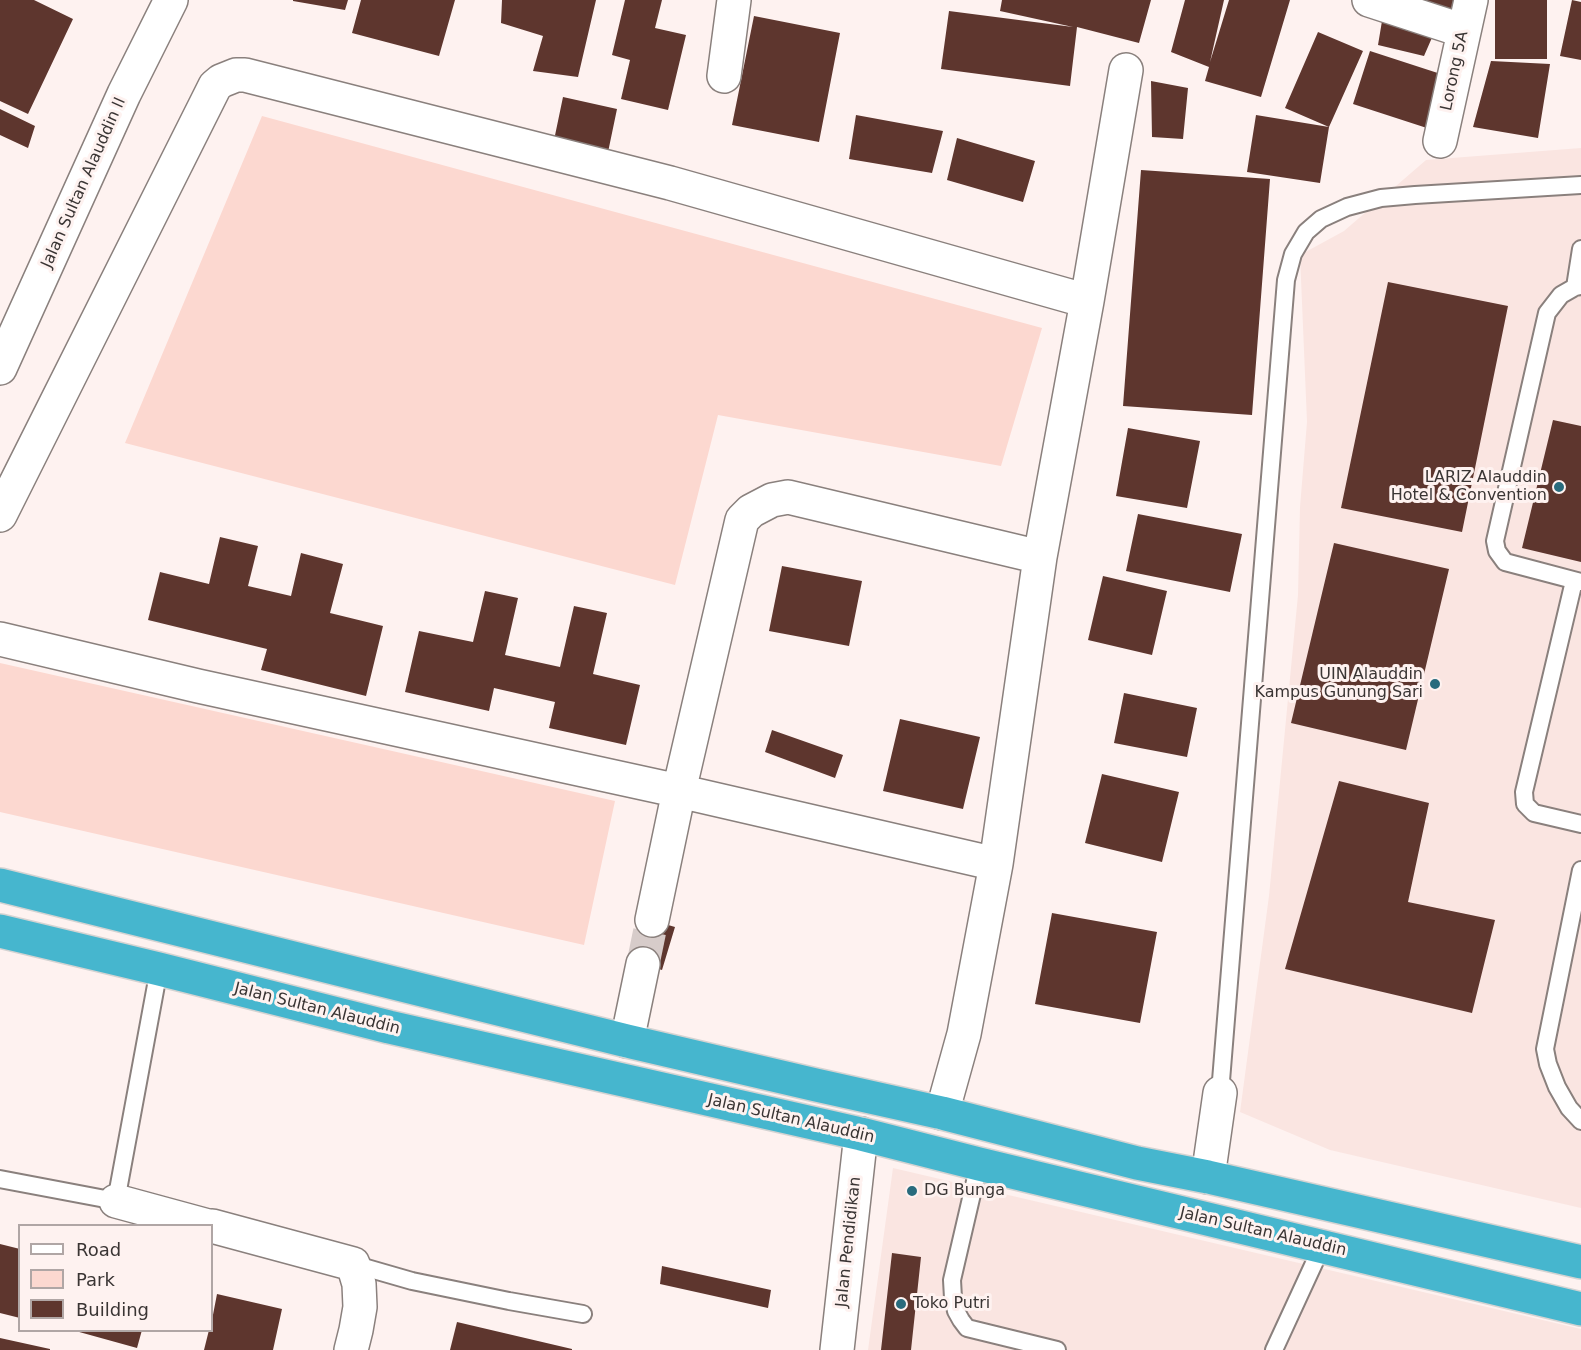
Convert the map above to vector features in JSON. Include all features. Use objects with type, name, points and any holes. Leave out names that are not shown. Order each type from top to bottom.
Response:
[{"type":"highway","points":[[0,885],[627,1041],[942,1113],[1137,1163],[1581,1262]]},
{"type":"highway","name":"Jalan Sultan Alauddin","points":[[0,931],[389,1027],[861,1134],[1581,1309]]},
{"type":"street","name":"Jalan Sultan Alauddin II","points":[[0,368],[124,94],[171,0]]},
{"type":"street","points":[[724,75],[734,0]]},
{"type":"street","points":[[1369,0],[1468,15]]},
{"type":"street","name":"Lorong 5A","points":[[1440,141],[1468,15]]},
{"type":"street","points":[[942,1113],[964,1034],[996,864],[1040,557],[1126,70]]},
{"type":"street","points":[[0,515],[215,86],[236,75],[245,75],[670,183],[1087,301]]},
{"type":"street","points":[[652,920],[679,791],[742,520],[751,511],[772,500],[788,497],[1040,557]]},
{"type":"street","points":[[0,639],[198,686],[679,791],[996,864]]},
{"type":"street","points":[[627,1041],[640,981]]},
{"type":"street","points":[[1208,1177],[1220,1093]]},
{"type":"street","name":"Jalan Pendidikan","points":[[837,1350],[861,1134]]},
{"type":"street","points":[[116,1201],[202,1224]]},
{"type":"street","points":[[213,1227],[356,1274],[360,1306],[351,1350]]},
{"type":"lane","points":[[1220,1093],[1286,280],[1293,254],[1306,232],[1321,219],[1347,207],[1381,198],[1581,185]]},
{"type":"lane","points":[[1581,249],[1578,286],[1561,295],[1547,314],[1495,542],[1497,551],[1505,562],[1578,581],[1524,792],[1525,804],[1534,813],[1581,824]]},
{"type":"lane","points":[[1581,870],[1545,1049],[1557,1088],[1569,1108],[1581,1121]]},
{"type":"lane","points":[[0,1179],[116,1201],[159,969]]},
{"type":"lane","points":[[979,1164],[952,1280],[956,1311],[967,1328],[1057,1350]]},
{"type":"lane","points":[[1274,1350],[1322,1246]]},
{"type":"lane","points":[[356,1274],[423,1283],[527,1305],[583,1314]]},
{"type":"shaded area","name":"UIN Alauddin Kampus Gunung Sari","points":[[1581,148],[1581,1208],[1330,1150],[1240,1112],[1269,896],[1298,595],[1300,507],[1307,422],[1300,255],[1344,231],[1426,160]]},
{"type":"shaded area","points":[[893,1168],[1581,1329],[1581,1350],[868,1350]]},
{"type":"green space","points":[[262,116],[1042,328],[1001,466],[718,415],[675,585],[125,443]]},
{"type":"green space","points":[[0,663],[615,801],[584,945],[0,812]]},
{"type":"building","points":[[0,0],[34,0],[73,19],[28,114],[0,101]]},
{"type":"building","points":[[293,0],[348,0],[345,10]]},
{"type":"building","points":[[361,0],[455,0],[439,56],[352,33]]},
{"type":"building","points":[[502,0],[596,0],[578,77],[533,71],[543,36],[501,23]]},
{"type":"building","points":[[625,0],[662,0],[655,28],[686,35],[668,110],[621,99],[630,60],[612,55]]},
{"type":"building","points":[[1002,0],[1151,0],[1139,43],[1077,27],[1070,86],[941,69],[949,11],[1073,27],[1000,11]]},
{"type":"building","points":[[1185,0],[1224,0],[1210,62],[1229,0],[1290,0],[1261,97],[1205,81],[1209,67],[1171,52]]},
{"type":"building","points":[[1402,0],[1460,0],[1458,16]]},
{"type":"building","points":[[1495,0],[1547,0],[1547,59],[1495,59]]},
{"type":"building","points":[[1572,0],[1581,2],[1581,60],[1560,56]]},
{"type":"building","points":[[754,16],[840,33],[819,142],[732,125]]},
{"type":"building","points":[[1382,21],[1434,33],[1424,56],[1378,45]]},
{"type":"building","points":[[1318,32],[1363,51],[1329,127],[1285,108]]},
{"type":"building","points":[[1370,51],[1450,77],[1433,130],[1353,104]]},
{"type":"building","points":[[1491,61],[1550,64],[1538,138],[1473,127]]},
{"type":"building","points":[[1151,81],[1188,88],[1183,139],[1152,137]]},
{"type":"building","points":[[563,97],[617,109],[607,157],[553,145]]},
{"type":"building","points":[[0,109],[35,126],[28,148],[0,135]]},
{"type":"building","points":[[856,115],[943,131],[932,173],[849,159]]},
{"type":"building","points":[[1256,115],[1329,127],[1320,183],[1247,172]]},
{"type":"building","points":[[957,138],[1035,161],[1023,202],[947,180]]},
{"type":"building","points":[[1141,170],[1270,179],[1252,415],[1123,406]]},
{"type":"building","points":[[1388,282],[1508,306],[1462,532],[1341,508]]},
{"type":"building","name":"LARIZ Alauddin Hotel & Convention","points":[[1553,420],[1581,426],[1581,562],[1522,548]]},
{"type":"building","points":[[1128,428],[1200,441],[1187,508],[1116,496]]},
{"type":"building","points":[[1138,514],[1242,534],[1230,592],[1126,571]]},
{"type":"building","points":[[220,537],[258,546],[248,586],[291,596],[301,553],[343,564],[330,613],[383,626],[366,696],[261,670],[267,649],[148,620],[160,572],[209,584]]},
{"type":"building","points":[[1334,543],[1449,569],[1406,750],[1291,723]]},
{"type":"building","points":[[782,566],[862,581],[849,646],[769,631]]},
{"type":"building","points":[[1103,576],[1167,591],[1152,655],[1088,640]]},
{"type":"building","points":[[485,591],[518,598],[505,655],[560,667],[574,606],[607,613],[593,674],[640,685],[626,745],[549,728],[555,702],[494,688],[489,711],[405,692],[419,631],[473,642]]},
{"type":"building","points":[[1124,693],[1197,708],[1187,757],[1114,743]]},
{"type":"building","points":[[900,719],[980,737],[963,809],[883,791]]},
{"type":"building","points":[[772,730],[843,755],[835,778],[765,752]]},
{"type":"building","points":[[1102,774],[1179,792],[1162,862],[1085,843]]},
{"type":"building","points":[[1339,781],[1429,803],[1408,902],[1495,920],[1472,1013],[1285,969]]},
{"type":"building","points":[[1052,913],[1157,932],[1140,1023],[1035,1004]]},
{"type":"building","points":[[644,918],[675,927],[662,970],[631,960]]},
{"type":"building","points":[[0,1244],[18,1248],[18,1318],[0,1313]]},
{"type":"building","name":"Toko Putri","points":[[892,1253],[921,1257],[911,1350],[881,1350]]},
{"type":"building","points":[[662,1266],[771,1290],[768,1308],[660,1284]]},
{"type":"building","points":[[217,1294],[282,1309],[273,1350],[204,1350],[208,1332],[213,1332],[213,1315]]},
{"type":"building","points":[[457,1322],[572,1349],[572,1350],[450,1350]]},
{"type":"building","points":[[79,1332],[141,1332],[137,1348]]},
{"type":"building","points":[[0,1338],[50,1349],[50,1350],[0,1350]]},
{"type":"tunnel","points":[[643,964],[652,920]]},
{"type":"place","name":"LARIZ Alauddin Hotel & Convention","points":[[1559,487]]},
{"type":"place","name":"UIN Alauddin Kampus Gunung Sari","points":[[1435,684]]},
{"type":"place","name":"DG Bunga","points":[[912,1191]]},
{"type":"place","name":"Toko Putri","points":[[901,1304]]}]
